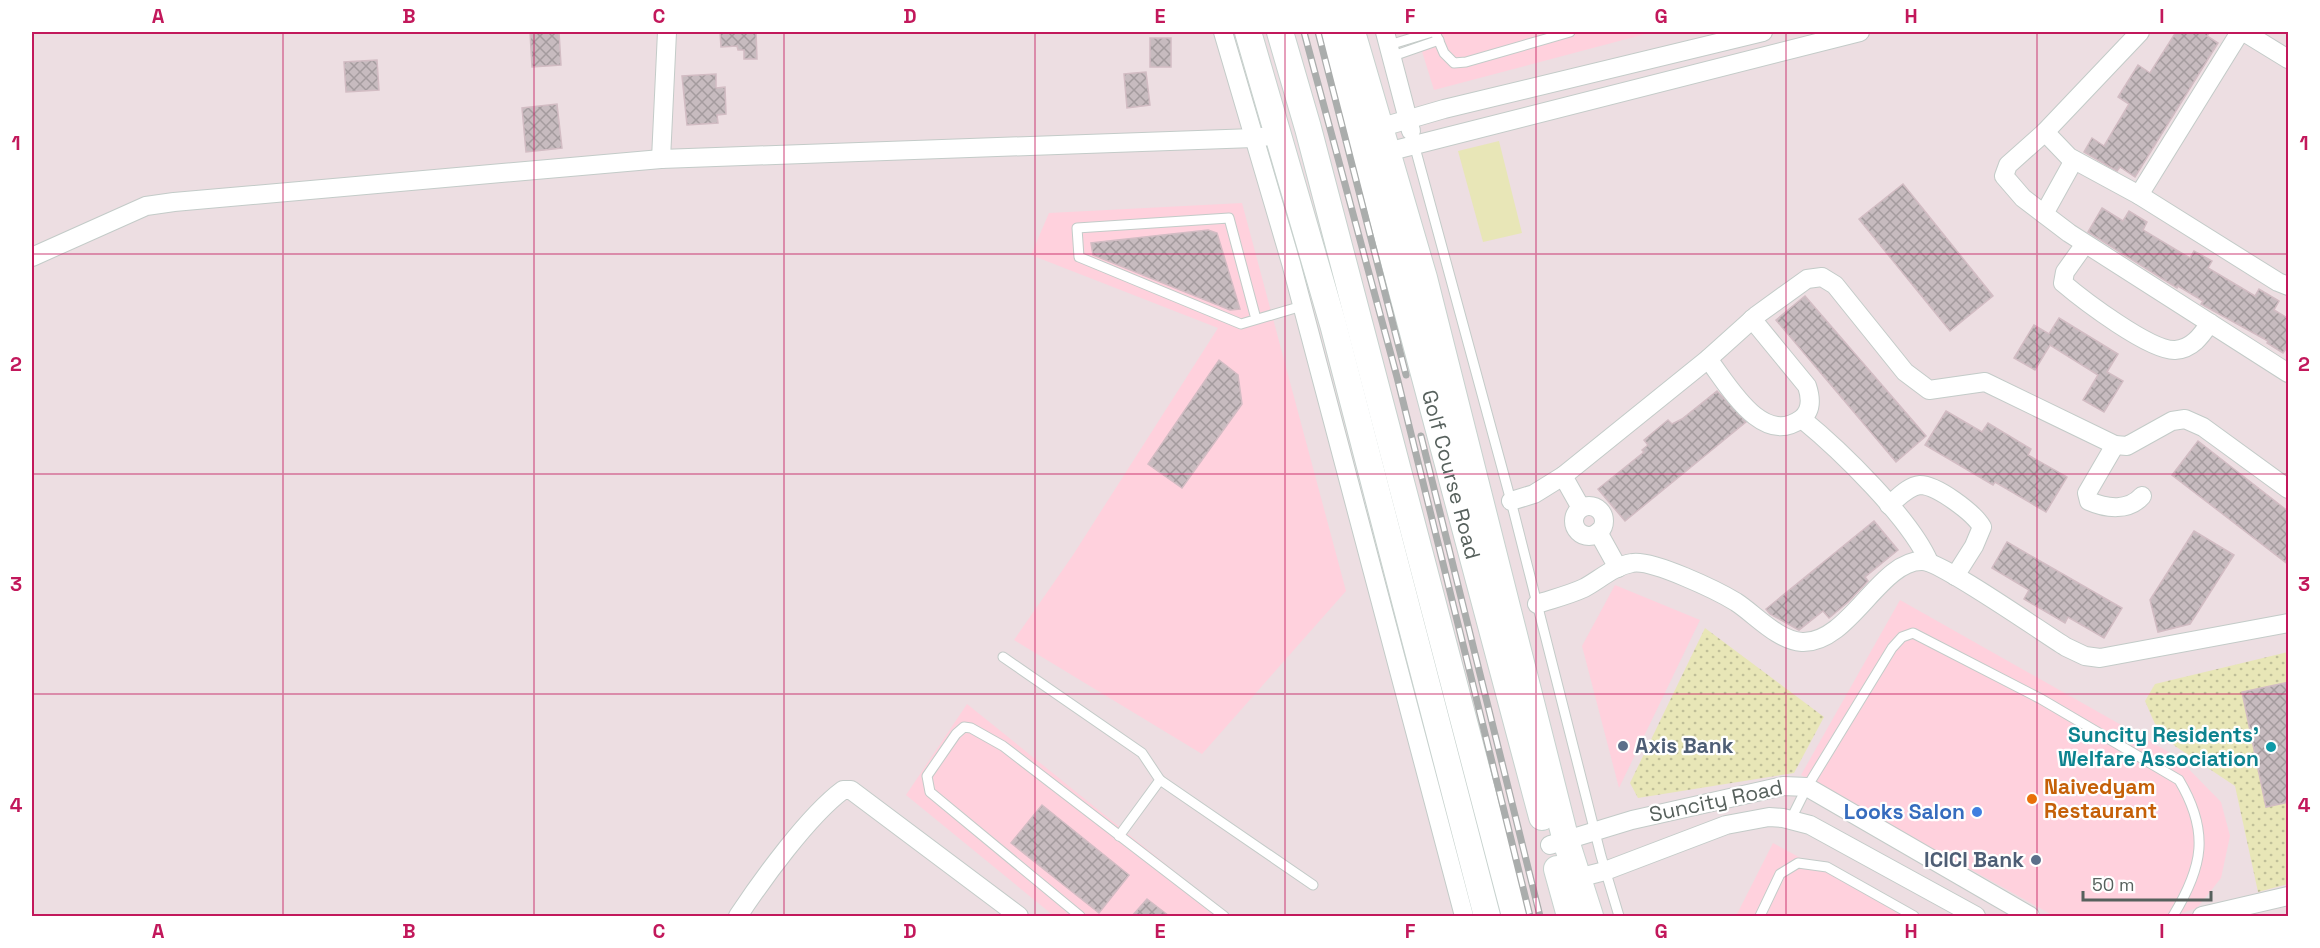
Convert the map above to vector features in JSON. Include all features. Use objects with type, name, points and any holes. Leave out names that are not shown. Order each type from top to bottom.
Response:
[{"type":"main road","points":[[1248,32],[1266,136],[1333,324],[1487,916]]},
{"type":"main road","points":[[1280,32],[1358,318],[1515,916]]},
{"type":"main road","name":"Golf Course Road","points":[[1334,32],[1412,280],[1568,880],[1570,916]]},
{"type":"main road","points":[[1352,32],[1382,127],[1412,280]]},
{"type":"main road","points":[[1333,324],[1358,318]]},
{"type":"main road","points":[[1568,880],[1590,916]]},
{"type":"street","points":[[662,159],[667,32]]},
{"type":"street","points":[[1223,32],[1266,136],[1302,306],[1464,916]]},
{"type":"street","points":[[1388,152],[1860,32]]},
{"type":"street","points":[[2140,32],[2045,132],[2008,165],[2004,176],[2023,198],[2085,244],[2289,373]]},
{"type":"street","points":[[2139,195],[2242,32],[2289,59]]},
{"type":"street","points":[[1382,127],[1408,118],[1756,33],[1757,59]]},
{"type":"street","points":[[1397,44],[1414,144]]},
{"type":"street","points":[[1660,58],[1667,82]]},
{"type":"street","points":[[2045,132],[2074,160],[2139,195],[2278,282],[2289,286]]},
{"type":"street","points":[[32,256],[146,206],[662,159],[1266,136]]},
{"type":"street","points":[[2044,214],[2074,160]]},
{"type":"street","points":[[2085,244],[2065,272],[2063,283],[2087,305],[2162,349],[2176,350],[2195,343],[2210,323]]},
{"type":"street","points":[[1511,501],[1534,495],[1563,476],[1708,359],[1752,319],[1807,279],[1822,277],[1835,285],[1919,385],[1929,390],[1985,382],[2115,446],[2127,446],[2172,421],[2185,419],[2203,427],[2289,489]]},
{"type":"street","points":[[1708,359],[1762,423],[1781,428],[1802,418],[1807,413],[1811,399],[1807,386],[1752,319]]},
{"type":"street","points":[[1802,418],[1853,466],[1888,505],[1916,538],[1929,562],[1955,576],[2066,647],[2085,656],[2100,658],[2289,623]]},
{"type":"street","points":[[2115,446],[2087,493],[2090,501],[2100,506],[2119,507],[2134,505],[2142,496]]},
{"type":"street","points":[[1563,476],[1581,507],[1591,506],[1600,510],[1604,519],[1598,532],[1618,568]]},
{"type":"street","points":[[1888,505],[1909,488],[1920,485],[1930,487],[1977,518],[1982,527],[1955,576]]},
{"type":"street","points":[[1537,604],[1583,588],[1632,562],[1651,563],[1736,602],[1791,640],[1803,642],[1831,633],[1894,572],[1907,564],[1929,562]]},
{"type":"street","name":"Suncity Road","points":[[1558,843],[1632,820],[1783,786],[1807,787],[2030,916]]},
{"type":"street","points":[[738,916],[759,885],[826,805],[843,790],[851,790],[1019,916]]},
{"type":"street","name":"Suncity Road","points":[[1568,880],[1605,872],[1726,825],[1769,817],[1791,819],[1810,825],[1976,916]]},
{"type":"street","points":[[2202,916],[2289,896]]},
{"type":"lane","points":[[1397,44],[1435,34],[1444,53],[1454,63],[1466,62],[1570,32]]},
{"type":"lane","points":[[1414,144],[1511,501],[1605,872],[1619,916]]},
{"type":"lane","points":[[1256,319],[1229,218],[1077,228],[1079,257],[1241,324],[1302,306]]},
{"type":"lane","points":[[1791,819],[1807,787],[1892,648],[1902,637],[1913,633],[2041,699],[2179,780],[2197,827],[2199,853],[2197,872],[2173,916]]},
{"type":"lane","points":[[1003,657],[1142,753],[1160,780],[1313,885]]},
{"type":"lane","points":[[1080,916],[930,792],[927,777],[956,734],[964,727],[971,728],[1003,746],[1224,916]]},
{"type":"lane","points":[[1119,836],[1160,780]]},
{"type":"lane","points":[[1760,916],[1780,874],[1798,863],[1827,867],[1914,916]]},
{"type":"shaded area","points":[[1416,32],[1653,32],[1434,90]]},
{"type":"shaded area","points":[[1499,141],[1522,233],[1483,242],[1458,151]]},
{"type":"shaded area","points":[[1242,203],[1346,591],[1202,754],[1014,640],[1073,555],[1218,328],[1031,255],[1049,213]]},
{"type":"shaded area","points":[[1615,585],[1700,620],[1619,788],[1582,646]]},
{"type":"shaded area","points":[[1900,600],[2176,756],[2221,802],[2230,836],[2221,878],[2197,908],[2173,916],[2054,916],[1801,775]]},
{"type":"shaded area","points":[[1705,628],[1824,717],[1794,773],[1638,798],[1630,783]]},
{"type":"shaded area","points":[[2288,652],[2288,884],[2258,892],[2235,786],[2175,746],[2155,724],[2145,701],[2155,684]]},
{"type":"shaded area","points":[[967,704],[1230,916],[1054,916],[906,795]]},
{"type":"shaded area","points":[[1773,843],[1907,916],[1736,916]]},
{"type":"building","points":[[530,32],[559,32],[561,65],[532,67]]},
{"type":"building","points":[[720,32],[756,32],[757,59],[744,59],[744,50],[738,50],[737,46],[721,47]]},
{"type":"building","points":[[2176,32],[2210,32],[2207,36],[2218,43],[2135,177],[2120,167],[2117,171],[2084,152],[2092,138],[2104,146],[2129,104],[2118,97],[2138,65],[2150,73]]},
{"type":"building","points":[[1150,38],[1171,38],[1171,67],[1150,67]]},
{"type":"building","points":[[377,60],[379,90],[346,92],[344,62]]},
{"type":"building","points":[[1146,72],[1150,105],[1127,108],[1124,74]]},
{"type":"building","points":[[716,74],[716,88],[725,87],[726,114],[717,115],[718,123],[687,125],[682,76]]},
{"type":"building","points":[[557,104],[562,148],[526,152],[522,108]]},
{"type":"building","points":[[1903,184],[1993,296],[1950,331],[1859,219]]},
{"type":"building","points":[[2102,208],[2123,221],[2129,211],[2147,222],[2143,230],[2178,251],[2190,258],[2194,251],[2212,261],[2208,268],[2255,296],[2259,289],[2279,301],[2274,310],[2289,319],[2289,345],[2283,353],[2267,343],[2268,341],[2201,304],[2203,301],[2178,286],[2177,288],[2088,232]]},
{"type":"building","points":[[1208,230],[1217,233],[1240,309],[1230,310],[1093,255],[1091,243]]},
{"type":"building","points":[[1805,296],[1926,436],[1896,462],[1776,320]]},
{"type":"building","points":[[2059,318],[2118,354],[2107,372],[2123,381],[2104,412],[2083,400],[2098,375],[2050,345],[2035,370],[2014,358],[2034,325],[2049,334]]},
{"type":"building","points":[[1219,360],[1238,375],[1242,404],[1182,488],[1148,464]]},
{"type":"building","points":[[1717,391],[1746,422],[1625,521],[1598,489],[1644,452],[1642,450],[1648,445],[1644,440],[1668,420],[1672,424],[1682,419]]},
{"type":"building","points":[[1946,411],[1982,432],[1988,423],[2031,449],[2028,455],[2067,477],[2046,512],[1995,482],[1993,485],[1925,445]]},
{"type":"building","points":[[2198,441],[2289,512],[2289,565],[2172,475]]},
{"type":"building","points":[[1874,521],[1898,550],[1865,577],[1868,581],[1848,602],[1829,618],[1823,611],[1799,630],[1770,614],[1766,609]]},
{"type":"building","points":[[2194,531],[2234,555],[2190,624],[2158,632],[2150,600]]},
{"type":"building","points":[[2007,542],[2122,608],[2104,638],[2068,617],[2065,623],[2024,599],[2029,590],[1992,568]]},
{"type":"building","name":"Suncity Residents' Welfare Association","points":[[2289,682],[2289,802],[2266,807],[2242,692]]},
{"type":"building","points":[[1042,805],[1129,875],[1099,913],[1011,843]]},
{"type":"building","points":[[1147,899],[1169,916],[1132,916]]},
{"type":"railway","points":[[1304,32],[1397,377],[1530,916]]},
{"type":"railway","points":[[1318,32],[1406,375]]},
{"type":"railway","points":[[1421,436],[1540,916]]},
{"type":"place","name":"Axis Bank","points":[[1623,746]]},
{"type":"place","name":"Suncity Residents' Welfare Association","points":[[2271,747]]},
{"type":"place","name":"Naivedyam Restaurant","points":[[2032,799]]},
{"type":"place","name":"Looks Salon","points":[[1977,812]]},
{"type":"place","name":"ICICI Bank","points":[[2036,860]]}]
